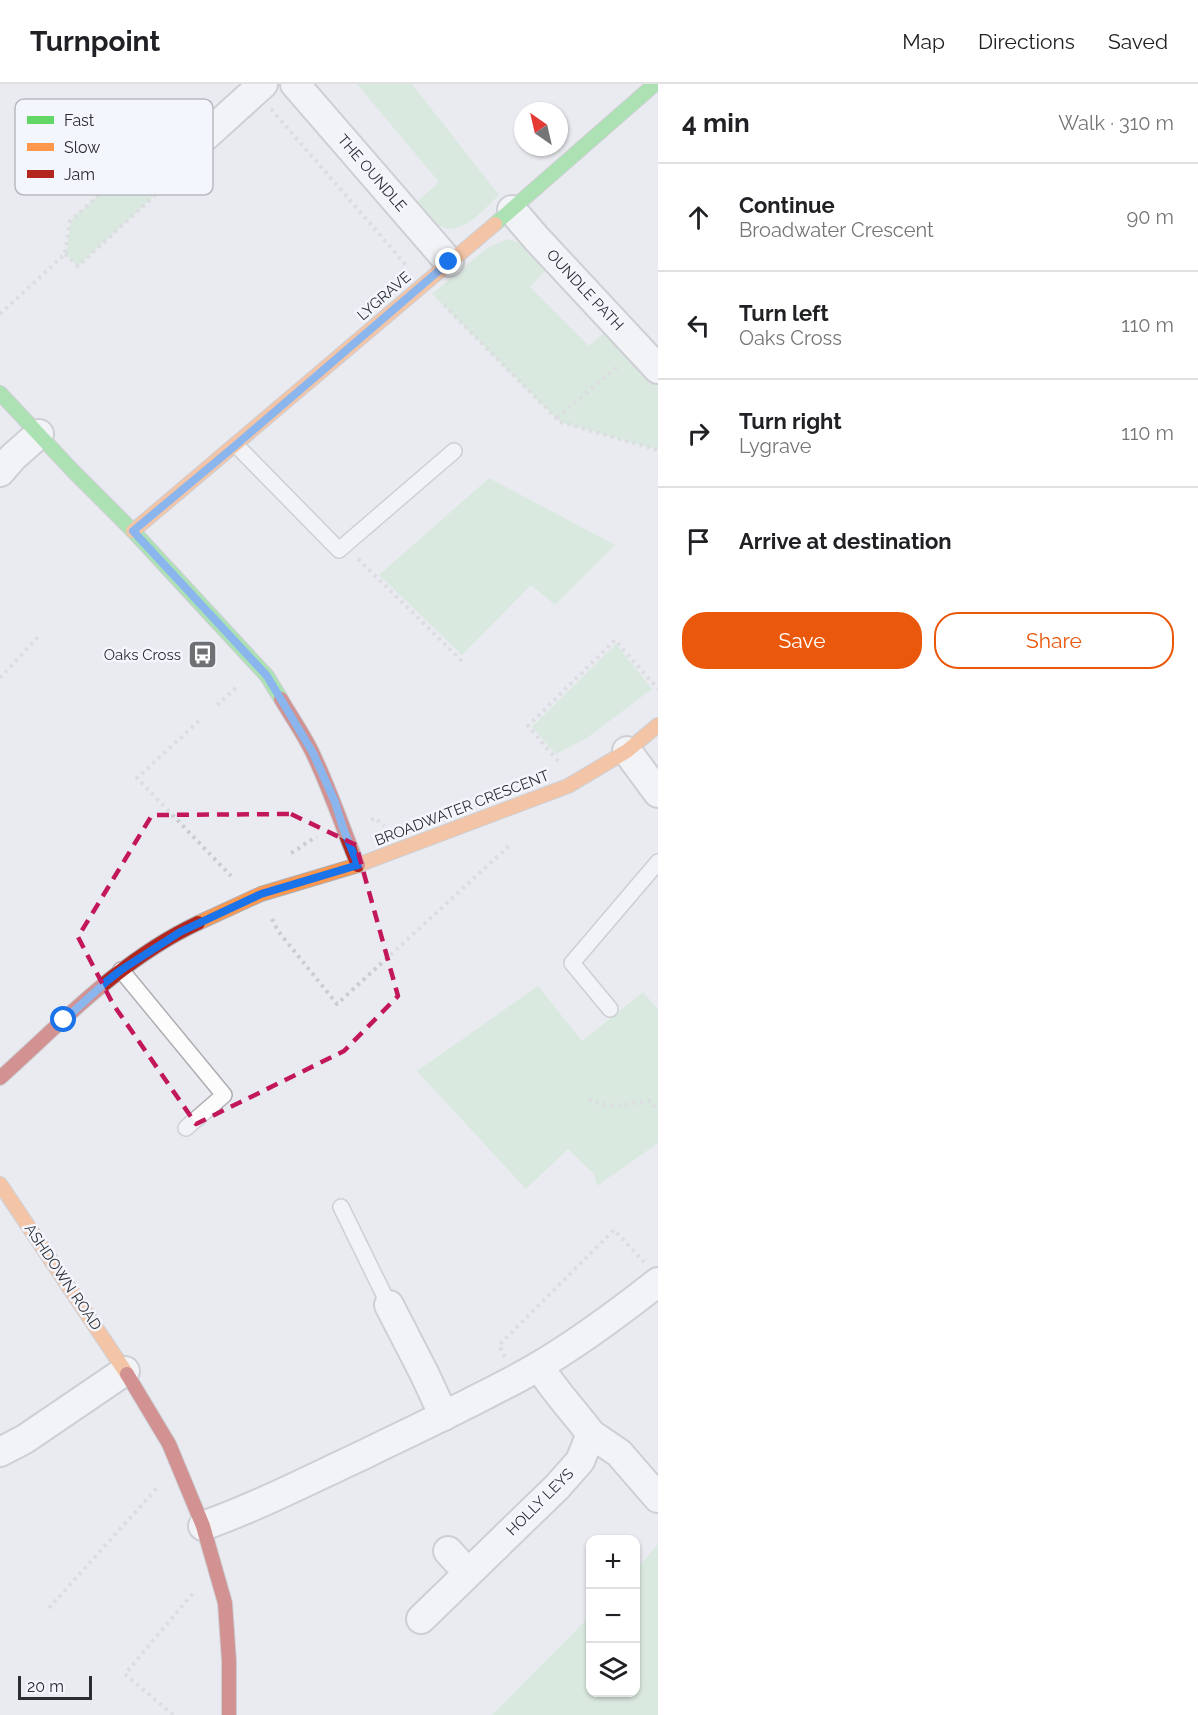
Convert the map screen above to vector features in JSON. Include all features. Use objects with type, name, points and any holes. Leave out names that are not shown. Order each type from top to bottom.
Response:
[{"type":"street","points":[[213,129],[263,84]]},
{"type":"street","name":"THE OUNDLE","points":[[295,84],[449,262]]},
{"type":"street","name":"LYGRAVE","points":[[133,531],[512,210],[654,84]]},
{"type":"street","name":"OUNDLE PATH","points":[[512,210],[652,362]]},
{"type":"street","points":[[0,393],[133,531],[267,676],[313,753],[335,802],[358,865]]},
{"type":"street","points":[[0,472],[39,434]]},
{"type":"street","name":"BROADWATER CRESCENT","points":[[0,1078],[107,981],[180,932],[255,897],[358,865],[568,786],[627,751],[658,725]]},
{"type":"street","points":[[627,751],[658,793]]},
{"type":"street","name":"ASHDOWN ROAD","points":[[0,1184],[125,1371],[169,1444],[203,1526],[225,1603],[229,1661],[229,1715]]},
{"type":"street","points":[[203,1526],[275,1497],[515,1380],[625,1308],[654,1276]]},
{"type":"street","points":[[389,1305],[444,1416]]},
{"type":"street","points":[[539,1366],[554,1390],[570,1406],[591,1434],[619,1453],[658,1498]]},
{"type":"street","points":[[0,1452],[25,1438],[125,1371]]},
{"type":"street","name":"HOLLY LEYS","points":[[421,1619],[557,1487],[580,1461],[591,1434]]},
{"type":"street","points":[[448,1551],[468,1573]]},
{"type":"lane","points":[[236,445],[339,550],[454,451]]},
{"type":"lane","points":[[610,1010],[572,963],[658,862]]},
{"type":"lane","points":[[121,970],[224,1095],[186,1128]]},
{"type":"lane","points":[[341,1207],[389,1305]]},
{"type":"path","points":[[0,314],[65,254],[70,221],[99,195]]},
{"type":"path","points":[[65,254],[78,266],[156,195]]},
{"type":"path","points":[[557,418],[613,370],[652,362]]},
{"type":"path","points":[[344,545],[465,664]]},
{"type":"path","points":[[0,678],[38,637]]},
{"type":"path","points":[[548,766],[558,762],[528,726],[615,640],[658,689]]},
{"type":"path","points":[[199,721],[136,778],[231,877],[241,873]]},
{"type":"path","points":[[368,820],[375,818],[389,829]]},
{"type":"path","points":[[284,857],[323,834]]},
{"type":"path","points":[[272,919],[278,931],[337,1004],[509,846]]},
{"type":"path","points":[[589,1099],[597,1104],[610,1107],[650,1101],[658,1111]]},
{"type":"path","points":[[515,1380],[499,1345],[614,1230],[654,1276]]},
{"type":"path","points":[[49,1608],[177,1464]]},
{"type":"path","points":[[173,1715],[125,1674],[214,1567]]},
{"type":"highlighted area","points":[[291,814],[356,845],[398,996],[344,1051],[196,1124],[113,1004],[78,937],[152,815]]},
{"type":"green space","points":[[357,84],[412,84],[499,195],[480,214],[464,225],[448,229],[437,224],[418,201],[439,182]]},
{"type":"green space","points":[[99,195],[155,195],[78,266],[66,255],[71,220]]},
{"type":"green space","points":[[508,239],[526,246],[547,269],[530,287],[589,346],[609,328],[658,387],[658,450],[560,422],[432,294],[487,248]]},
{"type":"green space","points":[[489,478],[615,545],[555,605],[531,585],[462,655],[379,575]]},
{"type":"green space","points":[[616,644],[652,689],[587,738],[556,754],[532,727]]},
{"type":"green space","points":[[538,986],[582,1041],[643,992],[658,1009],[658,1143],[597,1186],[594,1174],[568,1149],[526,1189],[417,1071]]},
{"type":"green space","points":[[658,1544],[658,1715],[492,1715],[586,1620],[586,1697],[640,1697],[640,1565]]},
{"type":"traffic: fast","points":[[495,224],[655,84]]},
{"type":"traffic: fast","points":[[0,393],[133,531],[267,676],[281,699]]},
{"type":"traffic: slow","points":[[133,531],[495,224]]},
{"type":"traffic: slow","points":[[198,923],[261,894],[358,865],[568,786],[627,751],[658,725]]},
{"type":"traffic: slow","points":[[0,1184],[127,1374]]},
{"type":"traffic: jam","points":[[281,699],[314,756],[358,865]]},
{"type":"traffic: jam","points":[[0,1078],[118,973],[170,938],[198,923]]},
{"type":"traffic: jam","points":[[127,1374],[169,1444],[203,1526],[225,1603],[229,1661],[229,1715]]},
{"type":"place","name":"Oaks Cross","points":[[202,655]]},
{"type":"route","points":[[64,1020],[121,970],[180,932],[261,894],[358,865],[335,802],[313,753],[267,676],[133,531],[449,262]]}]
